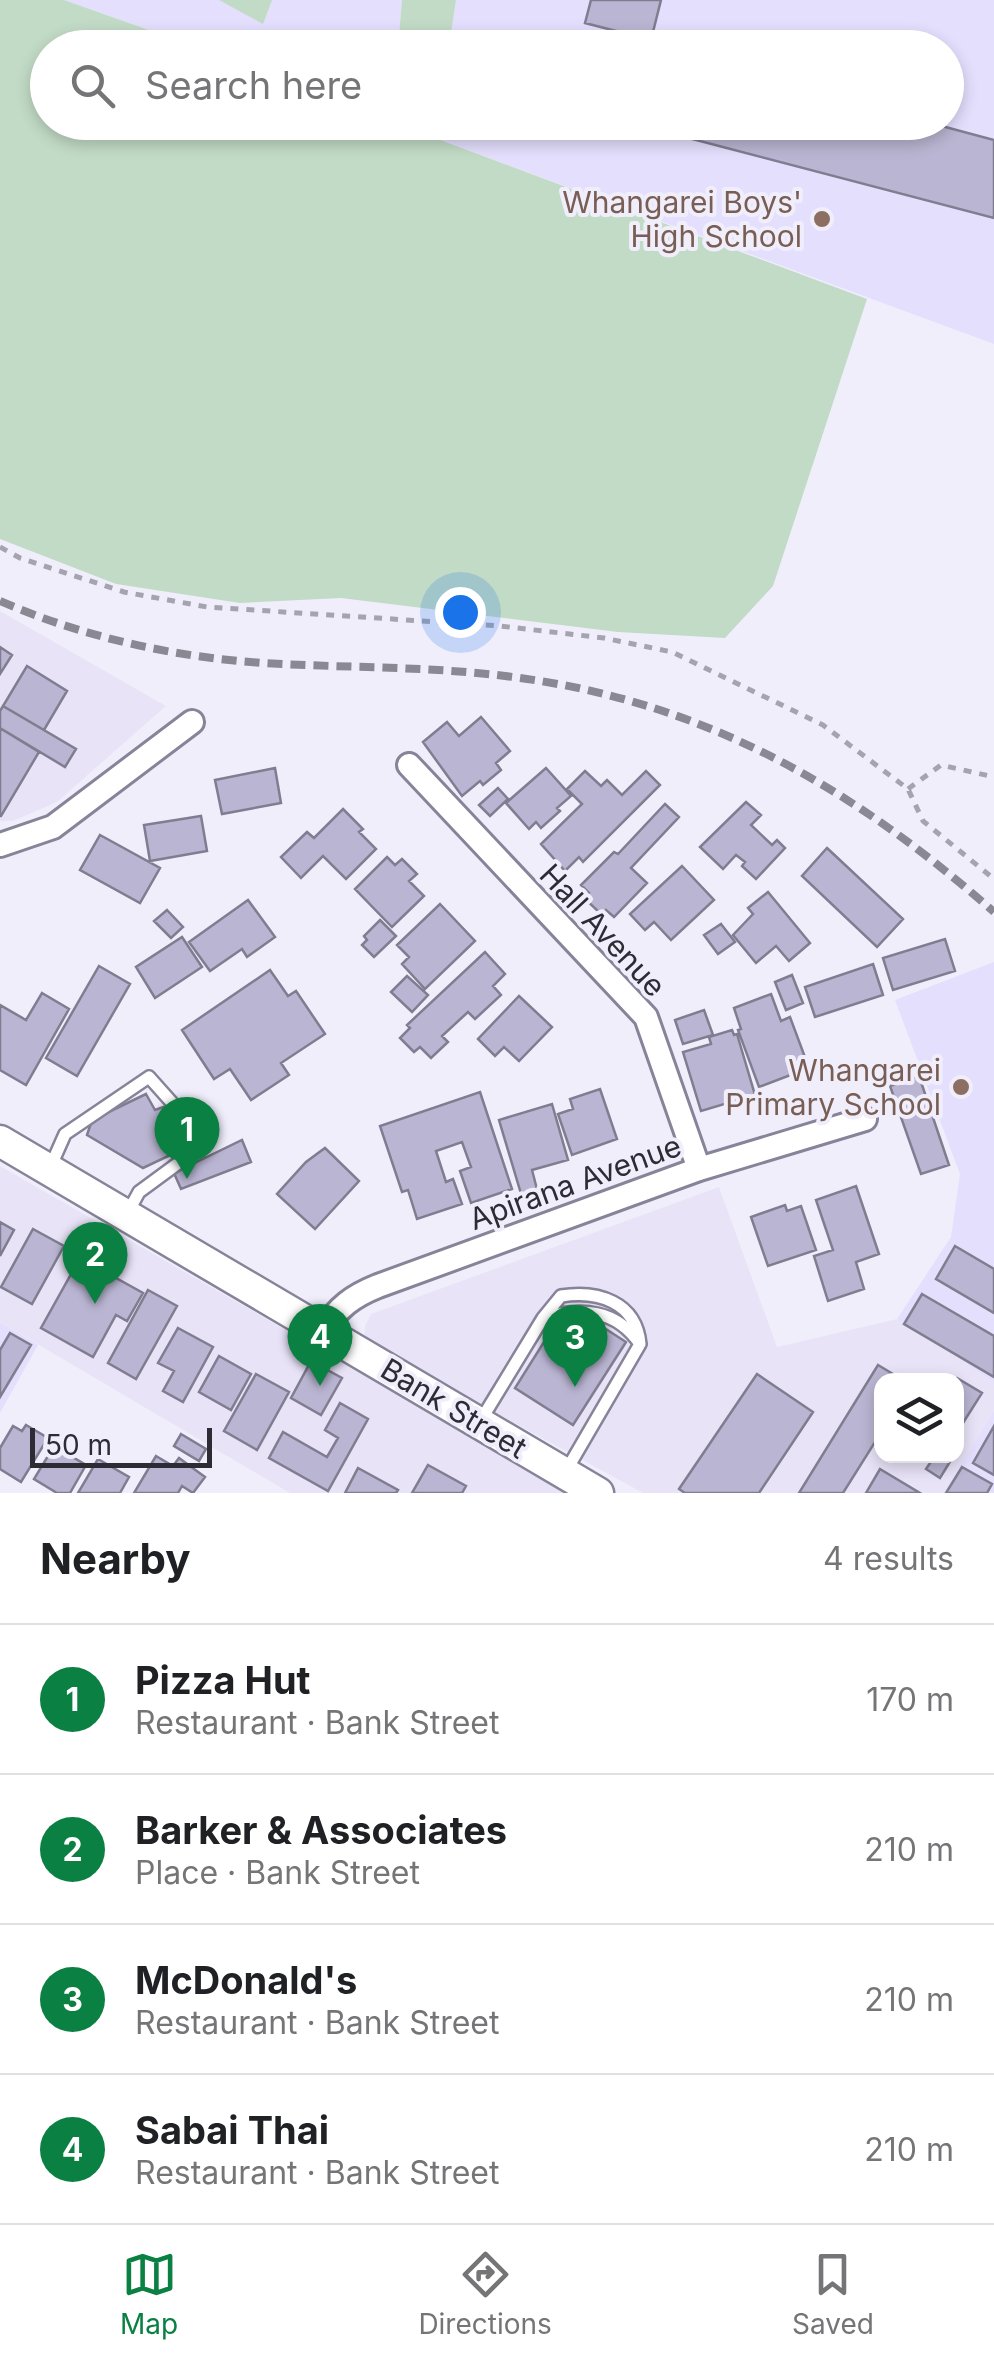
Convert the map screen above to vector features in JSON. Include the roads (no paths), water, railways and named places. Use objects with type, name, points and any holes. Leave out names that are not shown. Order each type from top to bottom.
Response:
[{"type":"main road","name":"Bank Street","points":[[0,1141],[598,1493]]},
{"type":"street","points":[[0,845],[54,826],[192,722]]},
{"type":"street","name":"Hall Avenue","points":[[408,765],[646,1017],[699,1169]]},
{"type":"street","name":"Apirana Avenue","points":[[323,1331],[336,1310],[360,1293],[699,1169],[865,1118]]},
{"type":"lane","points":[[49,1170],[66,1134],[150,1076],[207,1142],[139,1192],[126,1216]]},
{"type":"lane","points":[[479,1423],[560,1296],[596,1296],[619,1304],[638,1329],[640,1344],[565,1474]]},
{"type":"railway","points":[[0,601],[96,635],[196,656],[505,676],[643,705],[707,727],[827,788],[940,866],[994,912]]},
{"type":"place","name":"Whangarei Boys' High School","points":[[822,219]]},
{"type":"place","name":"Whangarei Primary School","points":[[961,1087]]},
{"type":"place","name":"Pizza Hut","points":[[187,1179]]},
{"type":"place","name":"Barker & Associates","points":[[95,1304]]},
{"type":"place","name":"Sabai Thai","points":[[320,1386]]},
{"type":"place","name":"McDonald's","points":[[575,1387]]}]
